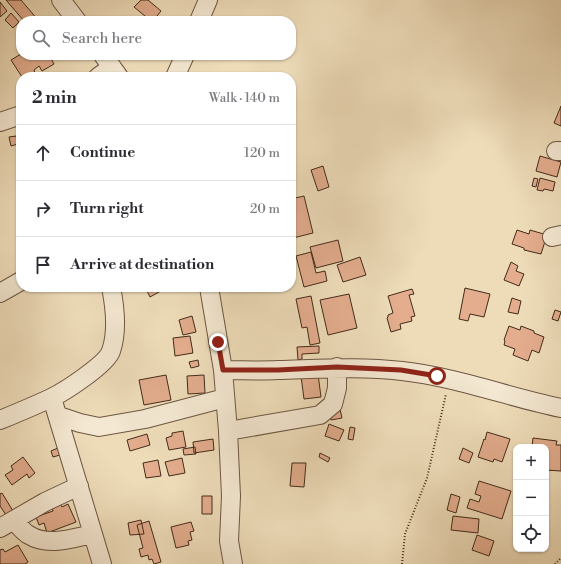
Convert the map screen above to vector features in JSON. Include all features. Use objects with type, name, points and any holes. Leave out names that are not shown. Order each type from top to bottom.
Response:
[{"type":"street","points":[[61,0],[73,16]]},
{"type":"street","points":[[201,16],[208,0]]},
{"type":"street","points":[[177,72],[183,60]]},
{"type":"street","points":[[0,122],[16,117]]},
{"type":"street","points":[[0,293],[16,283]]},
{"type":"street","points":[[0,420],[52,398],[101,365],[111,352],[115,335],[115,309],[112,292]]},
{"type":"street","points":[[210,292],[223,370],[231,496],[229,541],[233,564]]},
{"type":"street","points":[[223,370],[278,370],[337,367],[401,370],[449,378],[508,396],[561,408]]},
{"type":"street","points":[[228,431],[320,415],[333,404],[337,388],[337,367]]},
{"type":"street","points":[[52,398],[59,416],[102,564]]},
{"type":"street","points":[[59,416],[80,423],[100,427],[145,419],[225,398]]},
{"type":"street","points":[[7,524],[79,486]]},
{"type":"street","points":[[7,524],[44,541],[65,540],[93,534]]},
{"type":"path","points":[[402,564],[405,534],[427,478],[449,378]]},
{"type":"path","points":[[555,564],[561,558]]},
{"type":"building","points":[[6,0],[21,0],[35,16],[20,16]]},
{"type":"building","points":[[141,0],[148,0],[161,11],[157,16],[145,16],[134,7]]},
{"type":"building","points":[[0,2],[7,11],[0,17]]},
{"type":"building","points":[[11,13],[16,19],[16,25],[13,28],[5,20]]},
{"type":"building","points":[[16,57],[16,60],[52,60],[54,64],[42,71],[39,66],[34,70],[35,72],[19,72],[11,60]]},
{"type":"building","points":[[561,106],[561,126],[554,123]]},
{"type":"building","points":[[16,136],[16,145],[11,146],[9,137]]},
{"type":"building","points":[[540,156],[561,162],[557,177],[536,171]]},
{"type":"building","points":[[323,166],[329,187],[318,191],[311,170]]},
{"type":"building","points":[[534,178],[538,179],[536,187],[532,186]]},
{"type":"building","points":[[540,178],[555,182],[553,191],[544,189],[543,191],[537,190]]},
{"type":"building","points":[[304,196],[313,233],[296,237],[296,198]]},
{"type":"building","points":[[517,230],[529,234],[530,230],[547,235],[541,254],[524,250],[524,248],[512,244]]},
{"type":"building","points":[[338,240],[343,261],[316,268],[310,247]]},
{"type":"building","points":[[311,252],[316,273],[325,271],[327,281],[304,287],[296,256]]},
{"type":"building","points":[[360,257],[366,275],[343,282],[337,265]]},
{"type":"building","points":[[511,262],[518,266],[516,271],[524,274],[519,286],[504,280]]},
{"type":"building","points":[[465,288],[490,294],[484,317],[470,314],[468,321],[459,319]]},
{"type":"building","points":[[412,289],[414,294],[409,295],[415,316],[411,317],[412,321],[400,324],[401,329],[391,332],[387,318],[388,315],[393,313],[388,296]]},
{"type":"building","points":[[148,292],[159,292],[150,297]]},
{"type":"building","points":[[349,294],[357,328],[328,335],[320,300]]},
{"type":"building","points":[[311,296],[320,343],[310,345],[307,327],[302,328],[296,299]]},
{"type":"building","points":[[512,298],[521,301],[518,314],[508,312]]},
{"type":"building","points":[[555,310],[561,312],[558,321],[552,319]]},
{"type":"building","points":[[192,316],[196,332],[183,335],[179,320]]},
{"type":"building","points":[[509,326],[520,330],[521,326],[544,337],[539,353],[532,350],[528,361],[513,355],[515,349],[504,345],[504,340]]},
{"type":"building","points":[[190,336],[193,353],[175,356],[173,338]]},
{"type":"building","points":[[319,346],[319,353],[302,354],[302,359],[298,360],[297,347]]},
{"type":"building","points":[[198,360],[199,366],[191,368],[189,362]]},
{"type":"building","points":[[318,374],[321,397],[304,399],[301,376]]},
{"type":"building","points":[[166,375],[171,400],[144,405],[139,380]]},
{"type":"building","points":[[204,375],[205,393],[188,394],[187,376]]},
{"type":"building","points":[[340,409],[342,418],[331,420],[329,411]]},
{"type":"building","points":[[329,424],[344,430],[339,441],[325,436]]},
{"type":"building","points":[[350,427],[355,428],[353,440],[348,439]]},
{"type":"building","points":[[183,431],[186,447],[169,450],[166,438],[172,436],[172,433]]},
{"type":"building","points":[[487,432],[510,439],[502,462],[494,459],[493,462],[478,457]]},
{"type":"building","points":[[147,434],[150,445],[130,451],[127,440]]},
{"type":"building","points":[[533,438],[557,441],[556,445],[561,445],[561,471],[549,470],[549,444],[532,444]]},
{"type":"building","points":[[213,439],[214,450],[194,453],[193,442]]},
{"type":"building","points":[[195,447],[196,454],[184,455],[183,449]]},
{"type":"building","points":[[58,448],[60,455],[53,457],[51,451]]},
{"type":"building","points":[[463,448],[473,453],[469,463],[459,459]]},
{"type":"building","points":[[320,453],[330,458],[328,462],[319,457]]},
{"type":"building","points":[[23,457],[35,473],[29,478],[27,474],[12,485],[5,475],[13,470],[11,466]]},
{"type":"building","points":[[182,458],[185,473],[169,476],[165,462]]},
{"type":"building","points":[[158,460],[161,476],[146,478],[143,463]]},
{"type":"building","points":[[292,463],[306,463],[304,487],[290,486]]},
{"type":"building","points":[[479,481],[511,491],[502,519],[467,508],[470,499],[479,502],[481,496],[475,494]]},
{"type":"building","points":[[2,493],[13,511],[6,515],[0,506],[0,494]]},
{"type":"building","points":[[451,494],[460,497],[456,513],[447,510]]},
{"type":"building","points":[[202,496],[212,496],[212,514],[202,514]]},
{"type":"building","points":[[59,501],[62,507],[68,504],[76,522],[47,533],[44,523],[39,525],[36,517],[53,511],[51,504]]},
{"type":"building","points":[[453,516],[479,519],[478,533],[451,530]]},
{"type":"building","points":[[141,520],[144,534],[130,535],[128,523]]},
{"type":"building","points":[[149,521],[161,562],[154,564],[152,559],[149,560],[148,555],[141,557],[139,549],[143,548],[137,525]]},
{"type":"building","points":[[191,522],[194,531],[190,532],[192,540],[188,541],[189,545],[176,548],[171,527]]},
{"type":"building","points":[[477,535],[494,541],[489,556],[472,550]]},
{"type":"building","points":[[18,545],[28,562],[25,564],[0,564],[0,550],[3,549],[5,552]]},
{"type":"route","points":[[218,342],[223,370],[278,370],[337,367],[401,370],[437,376]]}]
